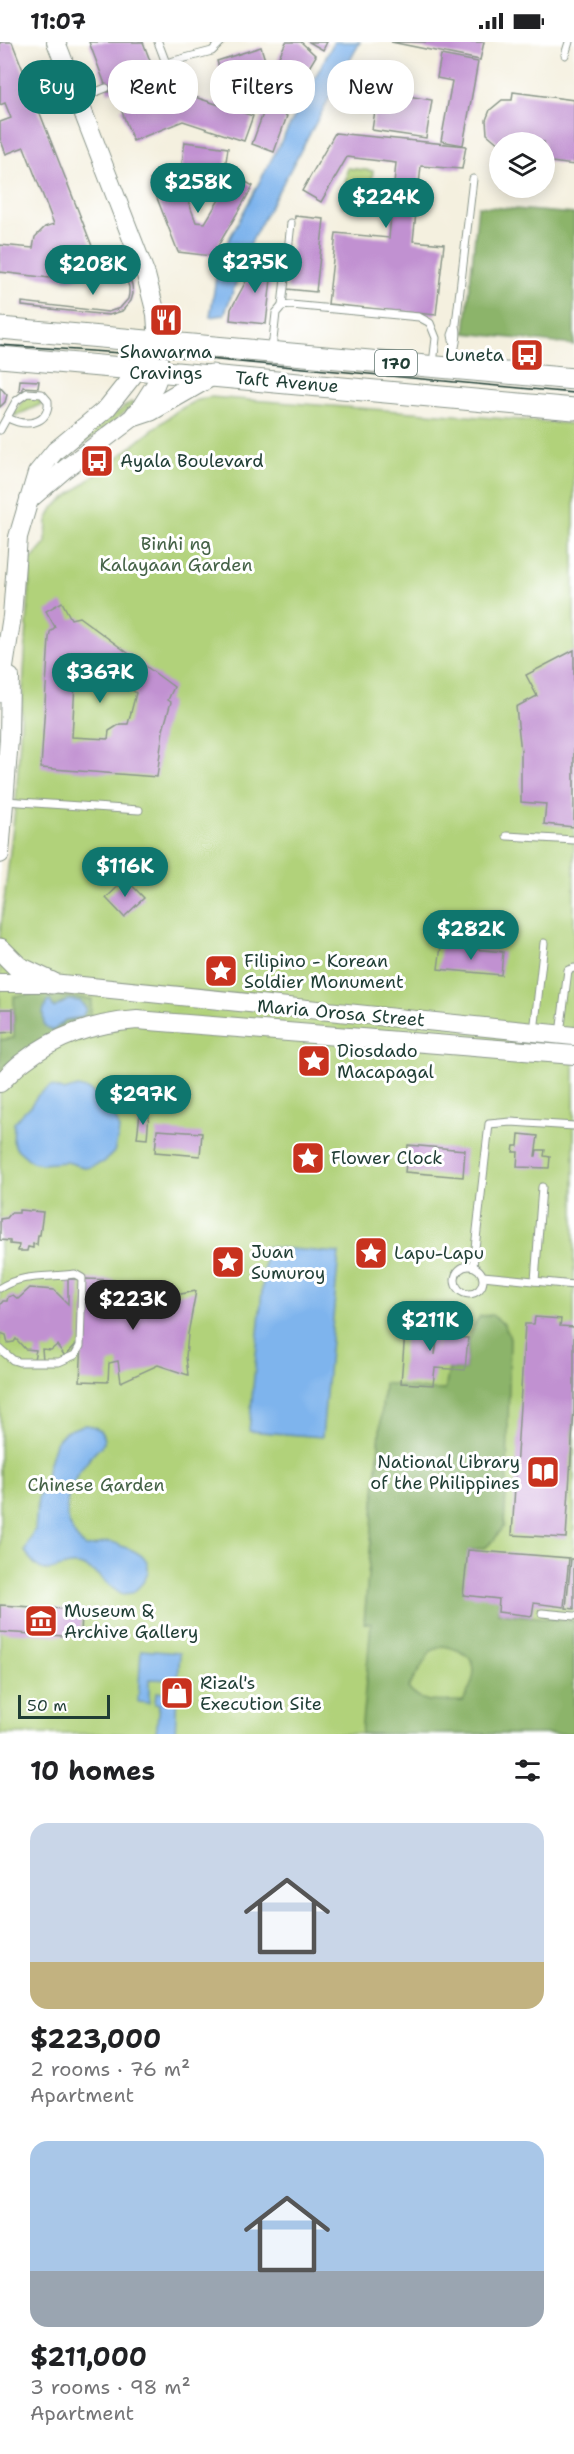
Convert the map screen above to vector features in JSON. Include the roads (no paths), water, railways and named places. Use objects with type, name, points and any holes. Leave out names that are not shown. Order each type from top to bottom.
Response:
[{"type":"main road","points":[[56,42],[63,60]]},
{"type":"main road","points":[[84,114],[146,275],[155,306],[160,372],[152,391],[136,415]]},
{"type":"main road","name":"Taft Avenue","points":[[0,328],[574,379]]},
{"type":"main road","points":[[0,693],[8,650],[18,537],[37,473],[55,451],[107,408],[139,371],[157,343]]},
{"type":"main road","name":"Taft Avenue","points":[[0,357],[574,409]]},
{"type":"main road","points":[[29,500],[65,469],[136,415],[151,410],[212,375]]},
{"type":"main road","points":[[0,854],[5,801],[5,734],[10,667],[8,650]]},
{"type":"main road","points":[[0,949],[18,967],[52,983]]},
{"type":"main road","name":"Maria Orosa Street","points":[[0,983],[52,983],[567,1035]]},
{"type":"main road","name":"Maria Orosa Street","points":[[0,1083],[24,1061],[72,1033],[116,1022],[137,1020],[574,1055]]},
{"type":"lane","points":[[158,42],[165,60]]},
{"type":"lane","points":[[178,60],[212,51],[221,42]]},
{"type":"lane","points":[[565,55],[569,42]]},
{"type":"lane","points":[[96,92],[106,88]]},
{"type":"lane","points":[[442,367],[458,335],[456,324],[473,179]]},
{"type":"lane","points":[[272,352],[276,313],[282,306],[291,223]]},
{"type":"lane","points":[[282,306],[419,317],[430,323],[436,338],[442,367]]},
{"type":"lane","points":[[0,430],[16,401],[27,393],[42,394],[48,401],[45,413],[34,423],[24,425],[8,418]]},
{"type":"lane","points":[[5,801],[140,810]]},
{"type":"lane","points":[[507,836],[574,840]]},
{"type":"lane","points":[[534,1032],[544,943]]},
{"type":"lane","points":[[567,1035],[568,970],[574,968]]},
{"type":"lane","points":[[473,1266],[489,1124],[511,1122],[574,1126]]},
{"type":"lane","points":[[535,1281],[542,1187]]},
{"type":"lane","points":[[473,1266],[480,1270],[483,1276],[481,1287],[476,1293],[467,1294],[460,1290],[456,1283],[457,1274],[464,1267],[473,1266]]},
{"type":"lane","points":[[0,1288],[29,1276],[55,1277],[75,1274],[82,1278],[80,1346],[75,1355],[59,1362],[19,1362],[0,1349]]},
{"type":"lane","points":[[483,1276],[574,1285]]},
{"type":"lane","points":[[542,1613],[574,1616]]},
{"type":"water","points":[[334,42],[360,42],[350,60],[327,60],[327,102],[253,238],[224,315],[210,317],[219,258],[296,114],[315,114],[315,78]]},
{"type":"water","points":[[68,1000],[80,1001],[86,1009],[82,1017],[65,1020],[51,1030],[44,1025],[43,1012],[47,1002],[50,1001],[54,1008]]},
{"type":"water","points":[[51,1086],[64,1091],[78,1087],[89,1090],[112,1106],[119,1129],[118,1137],[114,1152],[104,1162],[87,1168],[67,1162],[42,1164],[32,1162],[16,1148],[13,1141],[14,1123],[38,1095]]},
{"type":"water","points":[[266,1247],[339,1253],[322,1437],[249,1431]]},
{"type":"water","points":[[83,1425],[98,1429],[103,1435],[104,1443],[75,1480],[69,1493],[68,1520],[74,1533],[85,1547],[113,1542],[134,1551],[146,1560],[148,1572],[140,1586],[132,1593],[121,1594],[93,1571],[82,1566],[65,1566],[52,1570],[40,1568],[25,1551],[35,1529],[38,1498],[46,1484],[47,1470],[55,1443],[65,1432]]},
{"type":"water","points":[[141,1650],[180,1653],[178,1680],[149,1679],[149,1703],[138,1702]]},
{"type":"water","points":[[156,1692],[177,1693],[175,1734],[156,1734],[159,1704],[155,1704]]},
{"type":"tram line","points":[[0,345],[197,358],[574,393]]},
{"type":"place","name":"Shawarma Cravings","points":[[166,320]]},
{"type":"place","name":"Luneta","points":[[527,355]]},
{"type":"place","name":"Ayala Boulevard","points":[[97,461]]},
{"type":"place","name":"Filipino - Korean Soldier Monument","points":[[221,971]]},
{"type":"place","name":"Diosdado Macapagal","points":[[314,1061]]},
{"type":"place","name":"Flower Clock","points":[[308,1158]]},
{"type":"place","name":"Lapu-Lapu","points":[[371,1253]]},
{"type":"place","name":"Juan Sumuroy","points":[[228,1262]]},
{"type":"place","name":"National Library of the Philippines","points":[[543,1472]]},
{"type":"place","name":"Museum & Archive Gallery","points":[[41,1621]]},
{"type":"place","name":"Rizal's Execution Site","points":[[177,1693]]},
{"type":"park label","name":"Binhi ng Kalayaan Garden","points":[[176,554]]},
{"type":"park label","name":"Chinese Garden","points":[[96,1485]]}]
